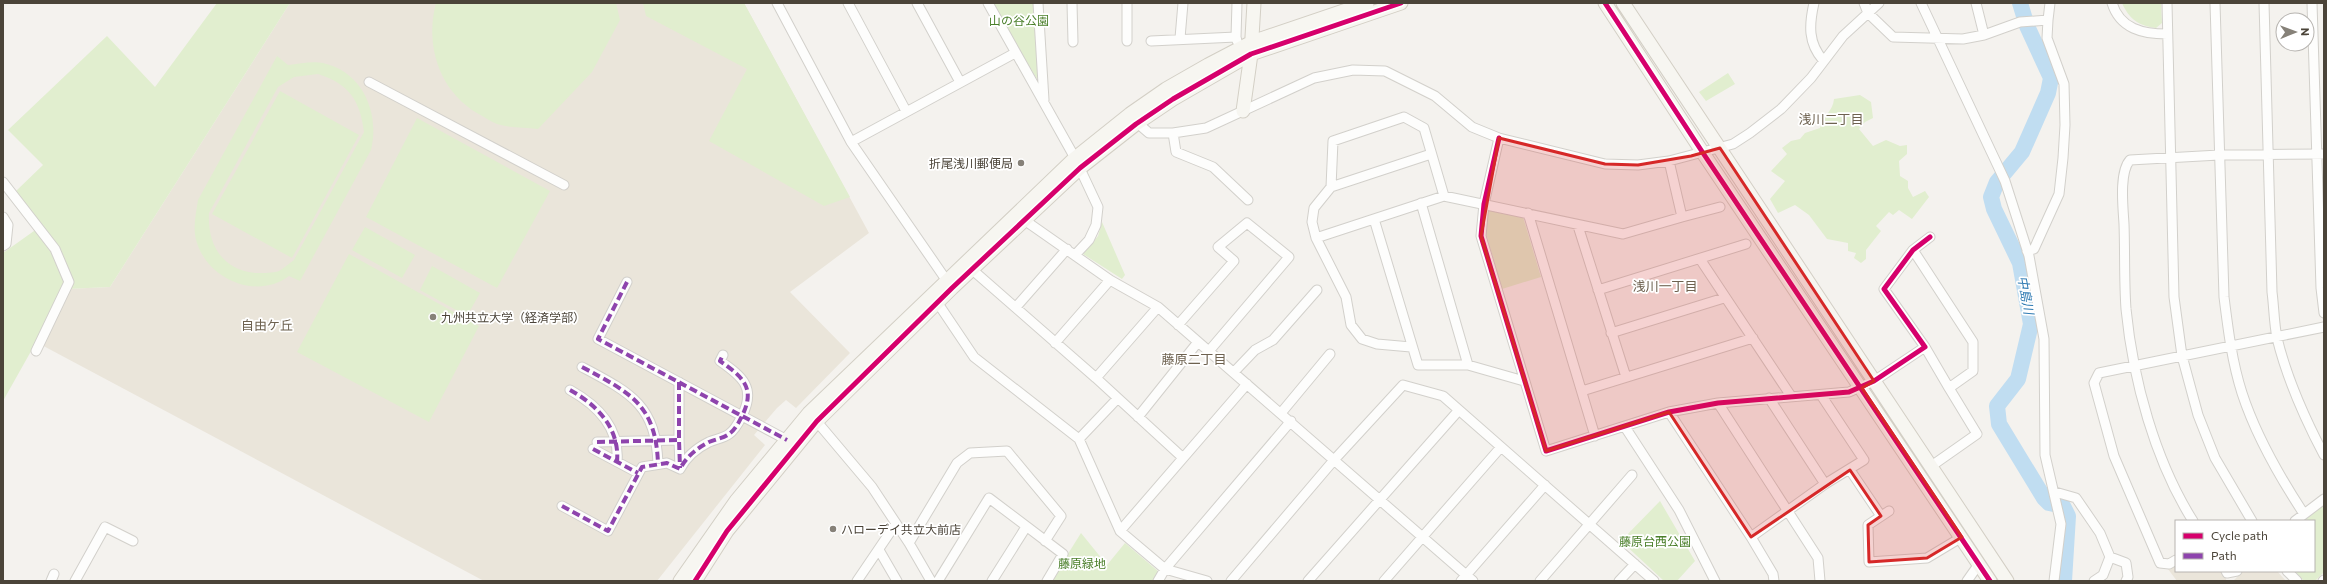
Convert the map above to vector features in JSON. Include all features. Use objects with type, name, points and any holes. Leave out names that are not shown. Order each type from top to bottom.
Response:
[{"type":"street","points":[[777,3],[851,142],[949,284]]},
{"type":"street","points":[[848,3],[906,111]]},
{"type":"street","points":[[917,3],[960,82]]},
{"type":"street","points":[[988,3],[1077,163],[1098,207],[1096,225],[1089,240],[1075,255]]},
{"type":"street","points":[[1038,3],[1044,103]]},
{"type":"street","points":[[1072,3],[1073,42]]},
{"type":"street","points":[[1127,3],[1127,41]]},
{"type":"street","points":[[1180,38],[1183,3]]},
{"type":"street","points":[[1237,3],[1245,45]]},
{"type":"street","points":[[1243,111],[1245,45],[1254,3]]},
{"type":"street","points":[[680,581],[736,500],[787,440],[813,417],[949,284],[969,267],[1077,163],[1133,119],[1173,99],[1245,45],[1367,3]]},
{"type":"street","points":[[1152,41],[1180,38],[1245,45],[1401,3]]},
{"type":"street","points":[[1606,3],[1703,153],[1962,537],[1990,581]]},
{"type":"street","points":[[1623,3],[2007,581]]},
{"type":"street","points":[[1814,3],[1810,22],[1811,38],[1816,52],[1823,60]]},
{"type":"street","points":[[1864,3],[1868,13],[1893,37],[1964,39],[1984,35],[2020,22],[2030,20],[2048,20]]},
{"type":"street","points":[[1133,119],[1150,133],[1173,133],[1206,128],[1314,78],[1353,70],[1385,71],[1435,96],[1472,127],[1499,138],[1605,164],[1638,165],[1669,161],[1733,144],[1750,133],[1781,109],[1811,78],[1823,60],[1843,36],[1879,3]]},
{"type":"street","points":[[1921,3],[2005,182],[2027,251],[2044,339],[2045,455],[2062,524],[2054,581]]},
{"type":"street","points":[[1976,3],[1984,35]]},
{"type":"street","points":[[2027,251],[2034,249],[2059,194],[2063,158],[2065,125],[2064,84],[2048,38],[2050,3]]},
{"type":"street","points":[[2112,3],[2121,19],[2132,29],[2147,34],[2167,34]]},
{"type":"street","points":[[2167,3],[2174,297],[2182,356],[2198,415],[2215,458],[2251,520]]},
{"type":"street","points":[[2215,3],[2224,297],[2230,346],[2242,392],[2259,438],[2304,514]]},
{"type":"street","points":[[2264,3],[2272,292],[2277,336],[2288,376],[2307,422],[2324,455]]},
{"type":"street","points":[[2312,3],[2320,154],[2321,288],[2324,313]]},
{"type":"street","points":[[851,142],[1015,53]]},
{"type":"street","points":[[369,82],[564,185]]},
{"type":"street","points":[[1331,187],[1333,141],[1404,117],[1424,128],[1444,196]]},
{"type":"street","points":[[1173,133],[1176,152],[1212,167],[1248,200]]},
{"type":"street","points":[[1499,138],[1484,204],[1481,236],[1546,451],[1624,428],[1669,412],[1718,403],[1849,392],[1862,388],[1874,381],[1925,347]]},
{"type":"street","points":[[1411,347],[1377,344],[1362,339],[1351,326],[1346,297],[1316,238],[1312,222],[1314,208],[1331,187],[1431,154]]},
{"type":"street","points":[[2191,520],[2179,500],[2155,442],[2134,365],[2126,309],[2123,192],[2125,165],[2130,160],[2219,155],[2320,154]]},
{"type":"street","points":[[1669,161],[1682,217]]},
{"type":"street","points":[[3,182],[55,249],[69,282],[36,351]]},
{"type":"street","points":[[1316,238],[1444,196],[1528,213],[1578,226],[1623,234],[1720,207]]},
{"type":"street","points":[[1421,203],[1468,365]]},
{"type":"street","points":[[1528,213],[1595,436]]},
{"type":"street","points":[[3,217],[8,225],[6,244],[3,246]]},
{"type":"street","points":[[1020,217],[1110,280],[1158,307],[1291,421],[1422,537],[1466,579],[1545,485]]},
{"type":"street","points":[[1374,219],[1411,347],[1418,365],[1468,365],[1524,381]]},
{"type":"street","points":[[1178,325],[1234,261],[1218,247],[1247,223],[1289,257],[1209,351]]},
{"type":"street","points":[[1578,226],[1626,377]]},
{"type":"street","points":[[1930,237],[1913,250],[1884,289],[1925,347],[1977,434],[1930,467]]},
{"type":"street","points":[[1598,290],[1746,244]]},
{"type":"street","points":[[1016,308],[1067,249]]},
{"type":"street","points":[[1913,250],[1973,342],[1973,371],[1949,388]]},
{"type":"street","points":[[1700,259],[1724,298],[1753,338],[1791,396]]},
{"type":"street","points":[[969,267],[1096,378],[1117,399],[1182,457]]},
{"type":"street","points":[[1055,343],[1110,280]]},
{"type":"street","points":[[627,282],[598,339],[787,440]]},
{"type":"street","points":[[1234,372],[1255,350],[1273,340],[1317,290]]},
{"type":"street","points":[[935,298],[974,356],[1078,439],[1120,530],[1165,569],[1207,581]]},
{"type":"street","points":[[1611,333],[1724,298]]},
{"type":"street","points":[[1096,378],[1158,307]]},
{"type":"street","points":[[2175,561],[2169,564],[2160,563],[2114,456],[2094,383],[2099,373],[2324,327]]},
{"type":"street","points":[[1582,391],[1753,338]]},
{"type":"street","points":[[1138,417],[1198,342]]},
{"type":"street","points":[[1281,413],[1330,354]]},
{"type":"street","points":[[680,469],[684,460],[697,449],[730,434],[742,416],[749,400],[747,388],[737,373],[720,362],[724,355]]},
{"type":"street","points":[[582,367],[627,392],[641,406],[652,424],[656,441],[658,464]]},
{"type":"street","points":[[679,382],[680,469]]},
{"type":"street","points":[[1120,530],[1247,384]]},
{"type":"street","points":[[1232,581],[1334,460],[1403,385],[1443,396],[1654,581]]},
{"type":"street","points":[[570,390],[588,400],[608,422],[615,442],[617,462]]},
{"type":"street","points":[[1751,537],[1826,484],[1864,460],[1821,395]]},
{"type":"street","points":[[1770,398],[1826,484]]},
{"type":"street","points":[[1078,439],[1117,399]]},
{"type":"street","points":[[1718,403],[1818,558],[1820,581]]},
{"type":"street","points":[[1308,581],[1459,410]]},
{"type":"street","points":[[1669,412],[1751,537],[1773,574],[1774,581]]},
{"type":"street","points":[[813,417],[872,487],[895,525],[909,543],[931,581]]},
{"type":"street","points":[[695,581],[727,531],[813,417]]},
{"type":"street","points":[[1158,581],[1165,569],[1291,421]]},
{"type":"street","points":[[1624,428],[1679,510],[1715,581]]},
{"type":"street","points":[[638,473],[617,462],[595,446],[615,442],[679,440]]},
{"type":"street","points":[[1384,581],[1501,447]]},
{"type":"street","points":[[909,543],[957,463],[970,453],[1007,451],[1061,516],[1045,541]]},
{"type":"street","points":[[562,506],[608,531],[642,467],[667,463],[680,469]]},
{"type":"street","points":[[1850,470],[1885,513],[1868,526],[1869,562],[1927,558],[1962,537]]},
{"type":"street","points":[[1540,581],[1632,475]]},
{"type":"street","points":[[2055,492],[2076,498],[2100,533],[2110,557],[2103,575],[2094,581]]},
{"type":"street","points":[[938,581],[989,498],[1063,554],[1047,581]]},
{"type":"street","points":[[2296,520],[2324,498]]},
{"type":"street","points":[[857,581],[895,525]]},
{"type":"street","points":[[75,581],[105,526],[133,541]]},
{"type":"street","points":[[992,581],[1026,527]]},
{"type":"street","points":[[879,550],[897,581]]},
{"type":"street","points":[[2110,557],[2126,563],[2128,577],[2126,581]]},
{"type":"street","points":[[1619,581],[1634,564]]},
{"type":"street","points":[[1966,581],[1979,564]]},
{"type":"street","points":[[2288,572],[2297,581]]},
{"type":"highlighted area","points":[[1499,138],[1605,164],[1638,165],[1691,156],[1720,148],[1874,381],[1862,388],[1962,537],[1927,558],[1869,562],[1868,525],[1881,516],[1850,470],[1751,537],[1669,412],[1546,451],[1481,236]]},
{"type":"shaded area","name":"九州共立大学（経済学部）","points":[[290,3],[744,3],[869,233],[790,292],[850,353],[796,408],[786,400],[777,408],[754,435],[765,445],[657,581],[484,581],[36,342],[66,289],[110,287]]},
{"type":"shaded area","points":[[2175,565],[2175,572],[2222,572],[2227,581],[2177,581],[2168,569]]},
{"type":"shaded area","points":[[2242,572],[2278,572],[2286,581],[2233,581]]},
{"type":"green space","points":[[217,3],[290,3],[110,287],[66,289],[3,401],[3,253],[41,226],[16,191],[43,165],[8,130],[107,36],[155,87]]},
{"type":"green space","points":[[436,3],[616,3],[620,20],[592,72],[538,129],[514,127],[494,123],[469,108],[457,97],[447,84],[439,69],[432,37]]},
{"type":"green space","points":[[643,3],[744,3],[850,197],[824,206],[709,141],[747,69],[646,16]]},
{"type":"green space","name":"山の谷公園","points":[[991,3],[1034,3],[1039,77],[1037,79]]},
{"type":"green space","points":[[2122,3],[2161,3],[2162,23],[2156,28],[2144,26],[2131,17]]},
{"type":"green space","points":[[277,56],[288,65],[319,62],[337,68],[349,75],[358,85],[365,96],[373,122],[371,150],[300,281],[289,276],[276,283],[263,286],[249,286],[223,276],[212,267],[203,256],[197,243],[195,216],[198,200]],"holes":[[[318,74],[329,78],[345,88],[356,102],[364,132],[294,260],[279,271],[271,273],[257,273],[245,271],[235,267],[226,262],[214,246],[209,225],[209,213],[278,87],[294,77]]]},
{"type":"green space","points":[[1728,73],[1735,84],[1706,101],[1699,92]]},
{"type":"green space","points":[[280,91],[359,135],[292,258],[212,214]]},
{"type":"green space","points":[[1860,95],[1871,102],[1873,118],[1865,122],[1859,129],[1873,146],[1886,140],[1900,146],[1907,145],[1907,154],[1899,161],[1900,176],[1908,181],[1908,188],[1913,197],[1925,191],[1929,197],[1912,219],[1899,210],[1893,215],[1889,212],[1876,226],[1881,231],[1866,250],[1866,259],[1861,263],[1854,258],[1856,253],[1848,251],[1848,243],[1827,239],[1809,215],[1795,205],[1778,213],[1770,199],[1785,181],[1771,171],[1787,154],[1782,148],[1791,141],[1800,139],[1805,133],[1820,128],[1823,120],[1832,107],[1834,99]]},
{"type":"green space","points":[[417,118],[550,191],[497,288],[366,217]]},
{"type":"green space","points":[[1488,209],[1523,217],[1541,277],[1502,289],[1486,233]]},
{"type":"green space","points":[[1102,222],[1125,275],[1122,279],[1083,254],[1098,236]]},
{"type":"green space","points":[[365,227],[415,255],[402,278],[352,250]]},
{"type":"green space","points":[[349,254],[479,326],[429,422],[297,352]]},
{"type":"green space","points":[[432,266],[480,293],[467,316],[420,290]]},
{"type":"green space","name":"藤原台西公園","points":[[1660,501],[1695,561],[1677,581],[1664,581],[1621,541]]},
{"type":"green space","points":[[2324,505],[2324,572],[2315,581],[2304,581],[2296,572],[2315,572],[2315,520],[2304,520]]},
{"type":"green space","name":"藤原緑地","points":[[1081,533],[1107,565],[1125,543],[1159,572],[1153,581],[1051,581]]},
{"type":"waterway","name":"中島川","points":[[2020,3],[2027,26],[2051,78],[2048,93],[2022,152],[1997,182],[1991,197],[1994,209],[2020,263],[2031,324],[2018,379],[1997,406],[1999,424],[2044,498],[2049,503],[2063,506],[2068,516],[2064,581]]},
{"type":"marked path","points":[[627,282],[598,339],[787,440]]},
{"type":"marked path","points":[[562,506],[608,531],[642,467],[667,463],[680,469],[692,453],[700,447],[709,442],[725,437],[731,432],[742,416],[748,398],[745,384],[741,378],[720,361],[723,355]]},
{"type":"marked path","points":[[582,367],[614,385],[638,403],[646,414],[652,428],[656,444],[658,464]]},
{"type":"marked path","points":[[679,382],[679,440]]},
{"type":"marked path","points":[[570,390],[598,410],[611,428],[617,450],[617,462]]},
{"type":"marked path","points":[[597,442],[679,440],[680,468]]},
{"type":"marked path","points":[[593,449],[638,473]]},
{"type":"cycle path","points":[[695,581],[727,531],[817,421],[952,288],[1080,168],[1136,124],[1173,99],[1251,54],[1401,3]]},
{"type":"cycle path","points":[[1605,3],[1703,153],[1990,581]]},
{"type":"cycle path","points":[[1499,138],[1484,204],[1481,236],[1546,451],[1669,412],[1718,403],[1849,392],[1874,381],[1925,347],[1884,289],[1913,250],[1930,237]]},
{"type":"place","name":"折尾浅川郵便局","points":[[1021,163]]},
{"type":"place","name":"九州共立大学（経済学部）","points":[[433,317]]},
{"type":"place","name":"ハローデイ共立大前店","points":[[833,529]]},
{"type":"district","name":"浅川二丁目","points":[[1831,119]]},
{"type":"district","name":"浅川一丁目","points":[[1665,286]]},
{"type":"district","name":"自由ケ丘","points":[[267,325]]},
{"type":"district","name":"藤原二丁目","points":[[1194,359]]}]
